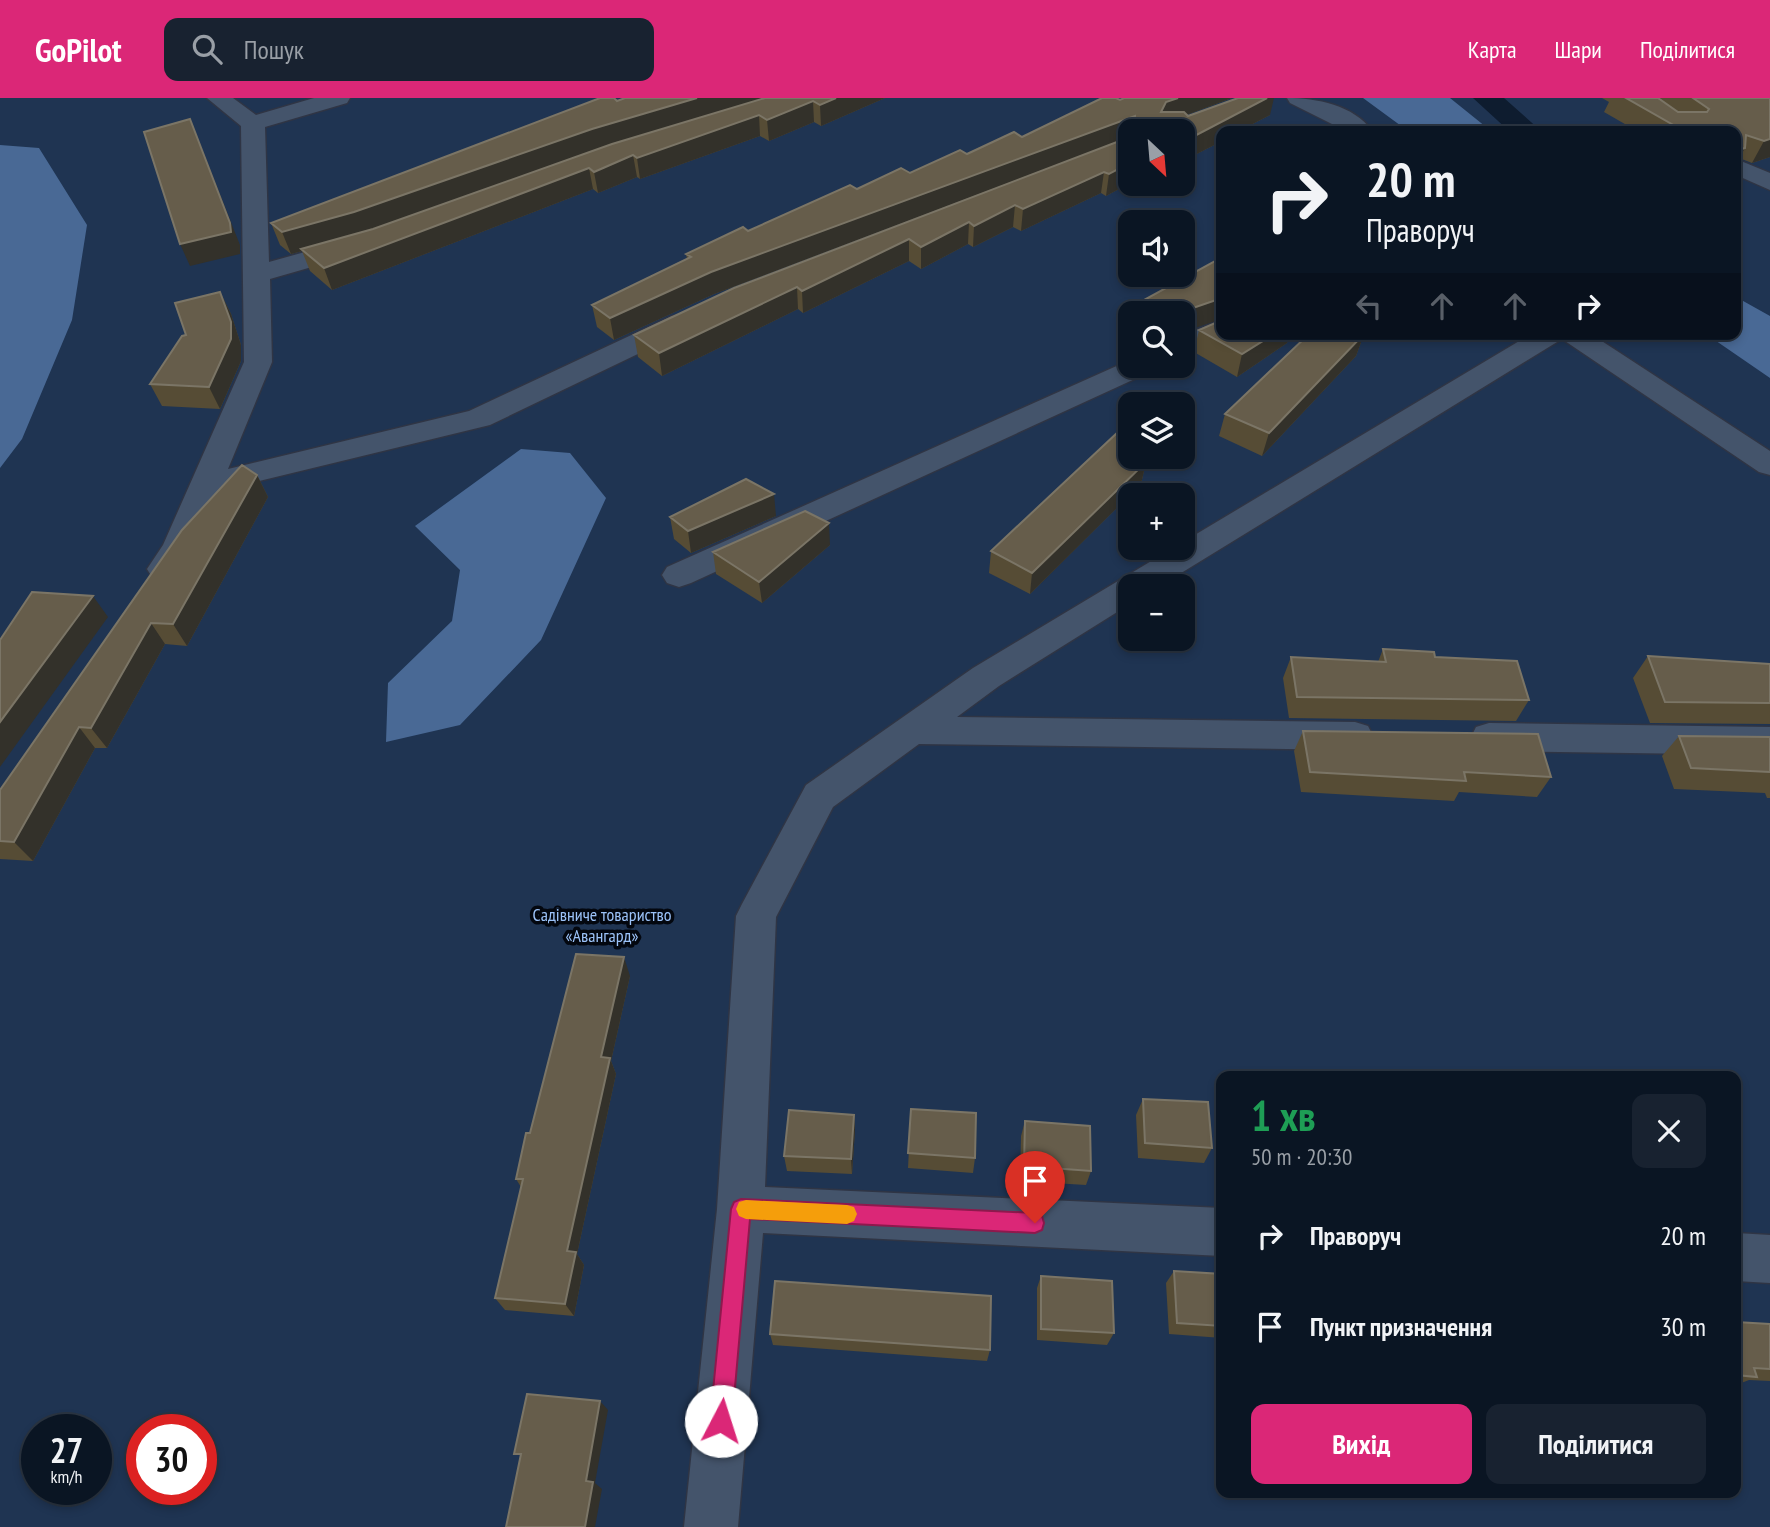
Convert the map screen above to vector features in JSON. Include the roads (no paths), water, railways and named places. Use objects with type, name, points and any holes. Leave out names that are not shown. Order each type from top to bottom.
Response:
[{"type":"street","points":[[218,98],[253,123]]},
{"type":"street","points":[[253,123],[339,98]]},
{"type":"street","points":[[1298,98],[1354,126]]},
{"type":"street","points":[[147,592],[178,548],[258,362],[253,123]]},
{"type":"street","points":[[1741,168],[1770,183]]},
{"type":"street","points":[[258,274],[384,237]]},
{"type":"street","points":[[206,484],[479,418],[701,313]]},
{"type":"street","points":[[1195,340],[1216,331]]},
{"type":"street","points":[[1156,574],[1541,340]]},
{"type":"street","points":[[1581,340],[1770,465]]},
{"type":"street","points":[[679,575],[1118,376]]},
{"type":"street","points":[[711,1527],[741,1209],[756,916],[819,796],[908,730],[986,677],[1118,597]]},
{"type":"street","points":[[908,730],[1394,736]]},
{"type":"street","points":[[1450,737],[1770,741]]},
{"type":"street","points":[[741,1209],[1216,1232]]},
{"type":"street","points":[[1741,1257],[1770,1259]]},
{"type":"park label","name":"Садівниче товариство «Авангард»","points":[[602,925]]}]
